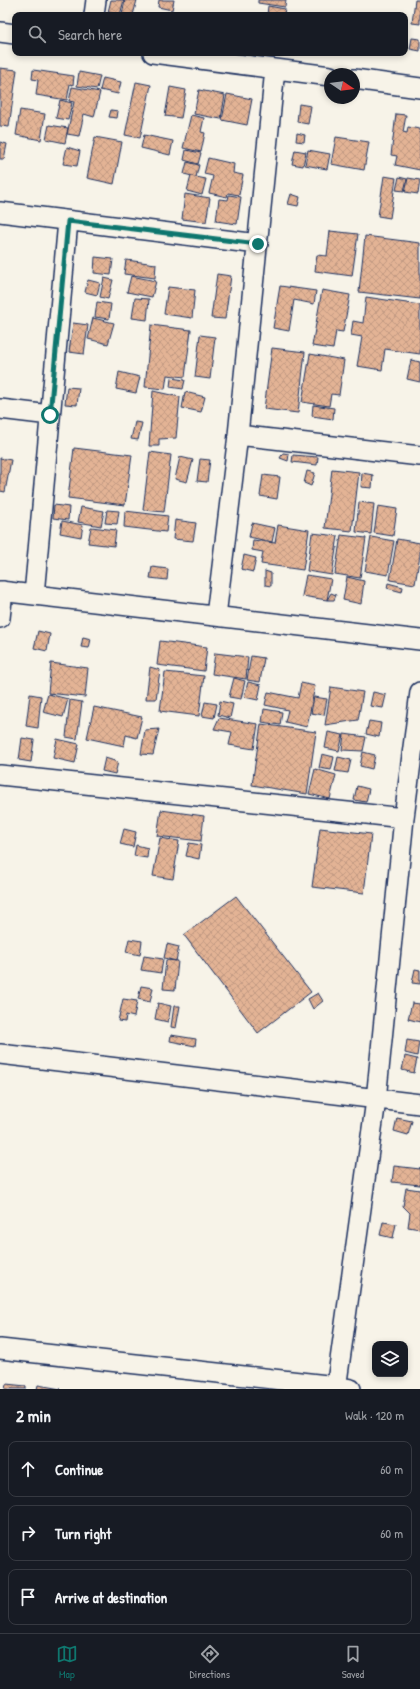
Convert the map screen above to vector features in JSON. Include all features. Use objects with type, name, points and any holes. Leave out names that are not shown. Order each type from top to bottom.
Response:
[{"type":"street","points":[[94,12],[96,0]]},
{"type":"street","points":[[0,32],[12,34]]},
{"type":"street","points":[[176,56],[324,75]]},
{"type":"street","points":[[216,616],[238,435],[275,69]]},
{"type":"street","points":[[360,80],[420,88]]},
{"type":"street","points":[[0,212],[258,244]]},
{"type":"street","points":[[34,595],[68,221]]},
{"type":"street","points":[[0,409],[50,415]]},
{"type":"street","points":[[238,435],[420,456]]},
{"type":"street","points":[[0,618],[2,591],[420,640]]},
{"type":"street","points":[[0,1349],[341,1388],[376,1100],[404,818],[420,692]]},
{"type":"street","points":[[0,775],[404,818]]},
{"type":"street","points":[[0,1054],[376,1100],[420,1104]]},
{"type":"building","points":[[111,0],[124,0],[121,12],[108,12]]},
{"type":"building","points":[[125,0],[137,0],[134,12],[123,12]]},
{"type":"building","points":[[159,0],[174,0],[172,10],[158,7]]},
{"type":"building","points":[[258,0],[286,0],[285,7],[258,3]]},
{"type":"building","points":[[415,0],[420,0],[420,24],[412,23]]},
{"type":"building","points":[[268,6],[285,9],[284,12],[267,12]]},
{"type":"building","points":[[412,38],[420,39],[420,51],[410,49]]},
{"type":"building","points":[[0,68],[17,70],[9,127],[0,126]]},
{"type":"building","points":[[33,70],[74,76],[73,85],[70,84],[67,100],[36,95],[38,80],[32,79]]},
{"type":"building","points":[[79,72],[100,76],[97,89],[77,86]]},
{"type":"building","points":[[103,78],[121,82],[118,94],[100,90]]},
{"type":"building","points":[[136,82],[151,85],[140,138],[125,135]]},
{"type":"building","points":[[72,87],[100,92],[94,117],[84,114],[79,136],[67,134],[74,102],[69,101]]},
{"type":"building","points":[[170,87],[186,90],[181,118],[165,116]]},
{"type":"building","points":[[199,90],[225,95],[221,119],[194,114]]},
{"type":"building","points":[[227,94],[252,99],[247,125],[222,120]]},
{"type":"building","points":[[60,100],[72,103],[68,120],[56,118]]},
{"type":"building","points":[[299,104],[311,106],[308,124],[297,122]]},
{"type":"building","points":[[20,110],[45,114],[41,140],[16,135]]},
{"type":"building","points":[[111,110],[118,111],[117,118],[109,117]]},
{"type":"building","points":[[396,114],[406,115],[403,132],[407,133],[408,127],[420,129],[420,170],[395,165],[397,156],[391,155]]},
{"type":"building","points":[[191,115],[204,118],[201,132],[205,133],[201,152],[183,148]]},
{"type":"building","points":[[49,125],[68,128],[65,143],[46,139]]},
{"type":"building","points":[[297,133],[305,135],[304,142],[296,141]]},
{"type":"building","points":[[144,135],[173,141],[170,155],[141,148]]},
{"type":"building","points":[[95,137],[122,142],[114,184],[87,178]]},
{"type":"building","points":[[336,137],[369,142],[364,170],[331,164]]},
{"type":"building","points":[[0,142],[7,144],[4,159],[0,159]]},
{"type":"building","points":[[67,147],[80,151],[77,166],[63,164]]},
{"type":"building","points":[[186,150],[201,153],[198,164],[184,160]]},
{"type":"building","points":[[295,150],[306,152],[303,166],[292,164]]},
{"type":"building","points":[[308,150],[330,154],[327,169],[305,165]]},
{"type":"building","points":[[208,158],[234,164],[233,173],[243,175],[239,195],[228,193],[227,197],[209,193],[213,176],[204,174]]},
{"type":"building","points":[[187,162],[199,165],[196,177],[184,174]]},
{"type":"building","points":[[191,176],[206,179],[202,195],[187,191]]},
{"type":"building","points":[[384,176],[396,178],[390,218],[378,216]]},
{"type":"building","points":[[399,177],[407,179],[404,191],[396,190]]},
{"type":"building","points":[[408,178],[420,180],[418,194],[405,192]]},
{"type":"building","points":[[185,194],[210,198],[206,222],[182,219]]},
{"type":"building","points":[[291,194],[300,197],[298,206],[288,204]]},
{"type":"building","points":[[229,195],[241,197],[237,224],[216,221],[219,199],[228,200]]},
{"type":"building","points":[[330,231],[358,234],[352,276],[315,271],[317,255],[327,256]]},
{"type":"building","points":[[365,236],[420,243],[420,299],[359,292]]},
{"type":"building","points":[[95,257],[113,259],[111,275],[94,273]]},
{"type":"building","points":[[126,260],[156,264],[155,278],[124,274]]},
{"type":"building","points":[[217,274],[231,276],[225,319],[211,318]]},
{"type":"building","points":[[131,276],[156,281],[152,297],[127,292]]},
{"type":"building","points":[[104,278],[113,280],[108,299],[100,297]]},
{"type":"building","points":[[88,280],[100,283],[97,295],[85,292]]},
{"type":"building","points":[[280,286],[316,291],[314,304],[294,300],[289,331],[273,328]]},
{"type":"building","points":[[168,287],[195,290],[192,318],[164,314]]},
{"type":"building","points":[[322,290],[350,295],[343,332],[336,331],[333,349],[312,346]]},
{"type":"building","points":[[366,297],[420,305],[420,354],[385,349],[382,370],[357,366],[362,337],[351,335],[353,321],[363,323]]},
{"type":"building","points":[[135,298],[149,299],[147,320],[132,318]]},
{"type":"building","points":[[97,302],[111,304],[109,319],[95,317]]},
{"type":"building","points":[[93,318],[114,323],[108,344],[88,339]]},
{"type":"building","points":[[73,323],[88,325],[84,354],[69,352]]},
{"type":"building","points":[[151,325],[191,330],[185,377],[167,375],[165,389],[145,387]]},
{"type":"building","points":[[200,335],[215,337],[210,379],[195,377]]},
{"type":"building","points":[[272,348],[305,352],[298,413],[264,409]]},
{"type":"building","points":[[310,354],[344,360],[339,395],[331,394],[329,406],[302,402]]},
{"type":"building","points":[[411,360],[420,362],[420,382],[407,379]]},
{"type":"building","points":[[119,372],[140,377],[136,393],[116,389]]},
{"type":"building","points":[[171,378],[185,380],[183,389],[170,387]]},
{"type":"building","points":[[67,387],[79,388],[77,405],[65,404]]},
{"type":"building","points":[[153,391],[180,397],[176,438],[159,439],[159,446],[149,446]]},
{"type":"building","points":[[185,392],[205,397],[201,412],[182,408]]},
{"type":"building","points":[[313,405],[334,408],[333,419],[312,416]]},
{"type":"building","points":[[135,422],[142,423],[138,440],[131,439]]},
{"type":"building","points":[[74,448],[132,455],[125,505],[68,498]]},
{"type":"building","points":[[150,452],[171,455],[164,512],[143,510]]},
{"type":"building","points":[[283,453],[289,454],[288,461],[280,458]]},
{"type":"building","points":[[293,455],[318,457],[317,465],[292,462]]},
{"type":"building","points":[[180,457],[193,460],[187,482],[175,479]]},
{"type":"building","points":[[0,458],[11,460],[5,492],[0,491]]},
{"type":"building","points":[[200,459],[210,460],[207,482],[197,481]]},
{"type":"building","points":[[332,469],[359,472],[352,531],[325,528]]},
{"type":"building","points":[[307,471],[315,473],[311,486],[304,483]]},
{"type":"building","points":[[362,473],[373,475],[372,488],[361,487]]},
{"type":"building","points":[[263,475],[280,477],[277,499],[260,496]]},
{"type":"building","points":[[359,502],[374,504],[371,534],[356,532]]},
{"type":"building","points":[[54,505],[69,507],[68,520],[53,518]]},
{"type":"building","points":[[378,506],[397,509],[393,536],[374,533]]},
{"type":"building","points":[[81,507],[104,511],[101,526],[78,522]]},
{"type":"building","points":[[107,510],[119,511],[117,524],[105,523]]},
{"type":"building","points":[[125,511],[168,516],[166,532],[124,527]]},
{"type":"building","points":[[175,520],[196,523],[193,541],[173,539]]},
{"type":"building","points":[[62,521],[83,525],[81,537],[60,533]]},
{"type":"building","points":[[252,523],[275,528],[272,542],[249,537]]},
{"type":"building","points":[[278,525],[309,530],[303,570],[261,564],[263,552],[252,550],[253,540],[275,543]]},
{"type":"building","points":[[91,527],[116,530],[114,546],[88,543]]},
{"type":"building","points":[[312,533],[338,536],[332,575],[307,571]]},
{"type":"building","points":[[341,535],[366,538],[360,578],[335,574]]},
{"type":"building","points":[[371,537],[394,541],[388,575],[365,571]]},
{"type":"building","points":[[397,539],[420,543],[420,555],[415,584],[390,580]]},
{"type":"building","points":[[244,555],[256,558],[253,572],[241,569]]},
{"type":"building","points":[[152,567],[168,569],[167,580],[150,578]]},
{"type":"building","points":[[265,571],[271,573],[271,586],[265,585]]},
{"type":"building","points":[[306,575],[331,579],[327,600],[302,596]]},
{"type":"building","points":[[347,577],[364,581],[361,604],[343,600]]},
{"type":"building","points":[[388,583],[403,587],[402,592],[387,588]]},
{"type":"building","points":[[331,593],[336,595],[334,600],[327,600]]},
{"type":"building","points":[[38,631],[50,634],[47,651],[34,648]]},
{"type":"building","points":[[83,637],[91,639],[89,648],[81,647]]},
{"type":"building","points":[[160,641],[207,647],[204,671],[157,665]]},
{"type":"building","points":[[215,653],[248,657],[246,679],[212,674]]},
{"type":"building","points":[[251,656],[264,658],[260,682],[247,680]]},
{"type":"building","points":[[51,663],[88,668],[85,697],[48,693]]},
{"type":"building","points":[[150,667],[160,670],[156,699],[146,699]]},
{"type":"building","points":[[165,672],[204,676],[199,716],[160,711]]},
{"type":"building","points":[[234,678],[245,681],[241,699],[229,697]]},
{"type":"building","points":[[248,682],[261,685],[258,700],[244,697]]},
{"type":"building","points":[[301,683],[315,686],[307,727],[285,722],[288,710],[265,705],[268,692],[298,698]]},
{"type":"building","points":[[331,687],[363,692],[358,720],[325,725]]},
{"type":"building","points":[[373,692],[386,695],[383,708],[370,706]]},
{"type":"building","points":[[30,694],[41,696],[38,728],[26,726]]},
{"type":"building","points":[[48,694],[68,699],[63,717],[43,712]]},
{"type":"building","points":[[314,697],[327,699],[324,715],[311,713]]},
{"type":"building","points":[[70,700],[82,702],[77,739],[66,737]]},
{"type":"building","points":[[220,701],[233,704],[230,718],[218,715]]},
{"type":"building","points":[[205,702],[217,704],[214,718],[202,716]]},
{"type":"building","points":[[94,707],[142,717],[137,738],[126,735],[124,746],[87,738]]},
{"type":"building","points":[[264,709],[282,712],[280,725],[262,722]]},
{"type":"building","points":[[219,718],[258,724],[254,749],[229,745],[232,732],[214,729]]},
{"type":"building","points":[[369,721],[381,723],[379,737],[366,734]]},
{"type":"building","points":[[261,724],[316,732],[307,794],[252,785]]},
{"type":"building","points":[[159,729],[153,755],[141,754],[145,730]]},
{"type":"building","points":[[328,732],[343,735],[339,751],[325,748]]},
{"type":"building","points":[[344,734],[366,737],[363,751],[342,750]]},
{"type":"building","points":[[22,738],[34,740],[31,762],[19,760]]},
{"type":"building","points":[[57,739],[79,744],[75,763],[53,758]]},
{"type":"building","points":[[363,752],[375,755],[372,769],[360,766]]},
{"type":"building","points":[[322,754],[334,757],[331,770],[319,768]]},
{"type":"building","points":[[338,757],[351,760],[348,773],[335,771]]},
{"type":"building","points":[[105,758],[118,762],[115,774],[102,771]]},
{"type":"building","points":[[315,769],[336,775],[330,799],[309,794]]},
{"type":"building","points":[[357,786],[369,789],[366,802],[354,800]]},
{"type":"building","points":[[161,810],[204,816],[201,841],[157,836]]},
{"type":"building","points":[[320,828],[371,834],[364,893],[312,887]]},
{"type":"building","points":[[124,829],[136,832],[133,847],[120,844]]},
{"type":"building","points":[[160,838],[179,841],[173,879],[153,876]]},
{"type":"building","points":[[189,843],[201,845],[199,859],[186,856]]},
{"type":"building","points":[[136,845],[148,848],[147,858],[134,856]]},
{"type":"building","points":[[236,896],[311,992],[258,1033],[184,935]]},
{"type":"building","points":[[129,939],[142,941],[140,955],[126,952]]},
{"type":"building","points":[[167,944],[179,947],[176,961],[164,958]]},
{"type":"building","points":[[144,956],[163,959],[161,973],[141,970]]},
{"type":"building","points":[[166,960],[178,961],[175,990],[163,989]]},
{"type":"building","points":[[415,969],[420,970],[420,984],[412,983]]},
{"type":"building","points":[[141,986],[153,988],[150,1002],[138,999]]},
{"type":"building","points":[[318,993],[323,1001],[313,1009],[308,999]]},
{"type":"building","points":[[123,999],[137,1001],[134,1017],[126,1015],[125,1022],[118,1021]]},
{"type":"building","points":[[158,1003],[171,1006],[168,1022],[155,1019]]},
{"type":"building","points":[[412,1003],[420,1004],[420,1022],[408,1019]]},
{"type":"building","points":[[174,1006],[180,1006],[176,1028],[171,1027]]},
{"type":"building","points":[[171,1035],[196,1039],[195,1046],[170,1041]]},
{"type":"building","points":[[407,1040],[419,1042],[417,1056],[405,1053]]},
{"type":"building","points":[[405,1056],[417,1059],[414,1073],[402,1070]]},
{"type":"building","points":[[397,1118],[412,1121],[408,1135],[394,1131]]},
{"type":"building","points":[[394,1166],[420,1169],[420,1185],[392,1182]]},
{"type":"building","points":[[406,1188],[420,1190],[420,1229],[408,1227],[410,1213],[403,1206]]},
{"type":"building","points":[[383,1222],[396,1224],[393,1238],[380,1235]]},
{"type":"building","points":[[6,1384],[26,1386],[26,1389],[5,1389]]},
{"type":"building","points":[[38,1385],[61,1389],[37,1389]]},
{"type":"route","points":[[50,415],[68,221],[258,244]]}]
